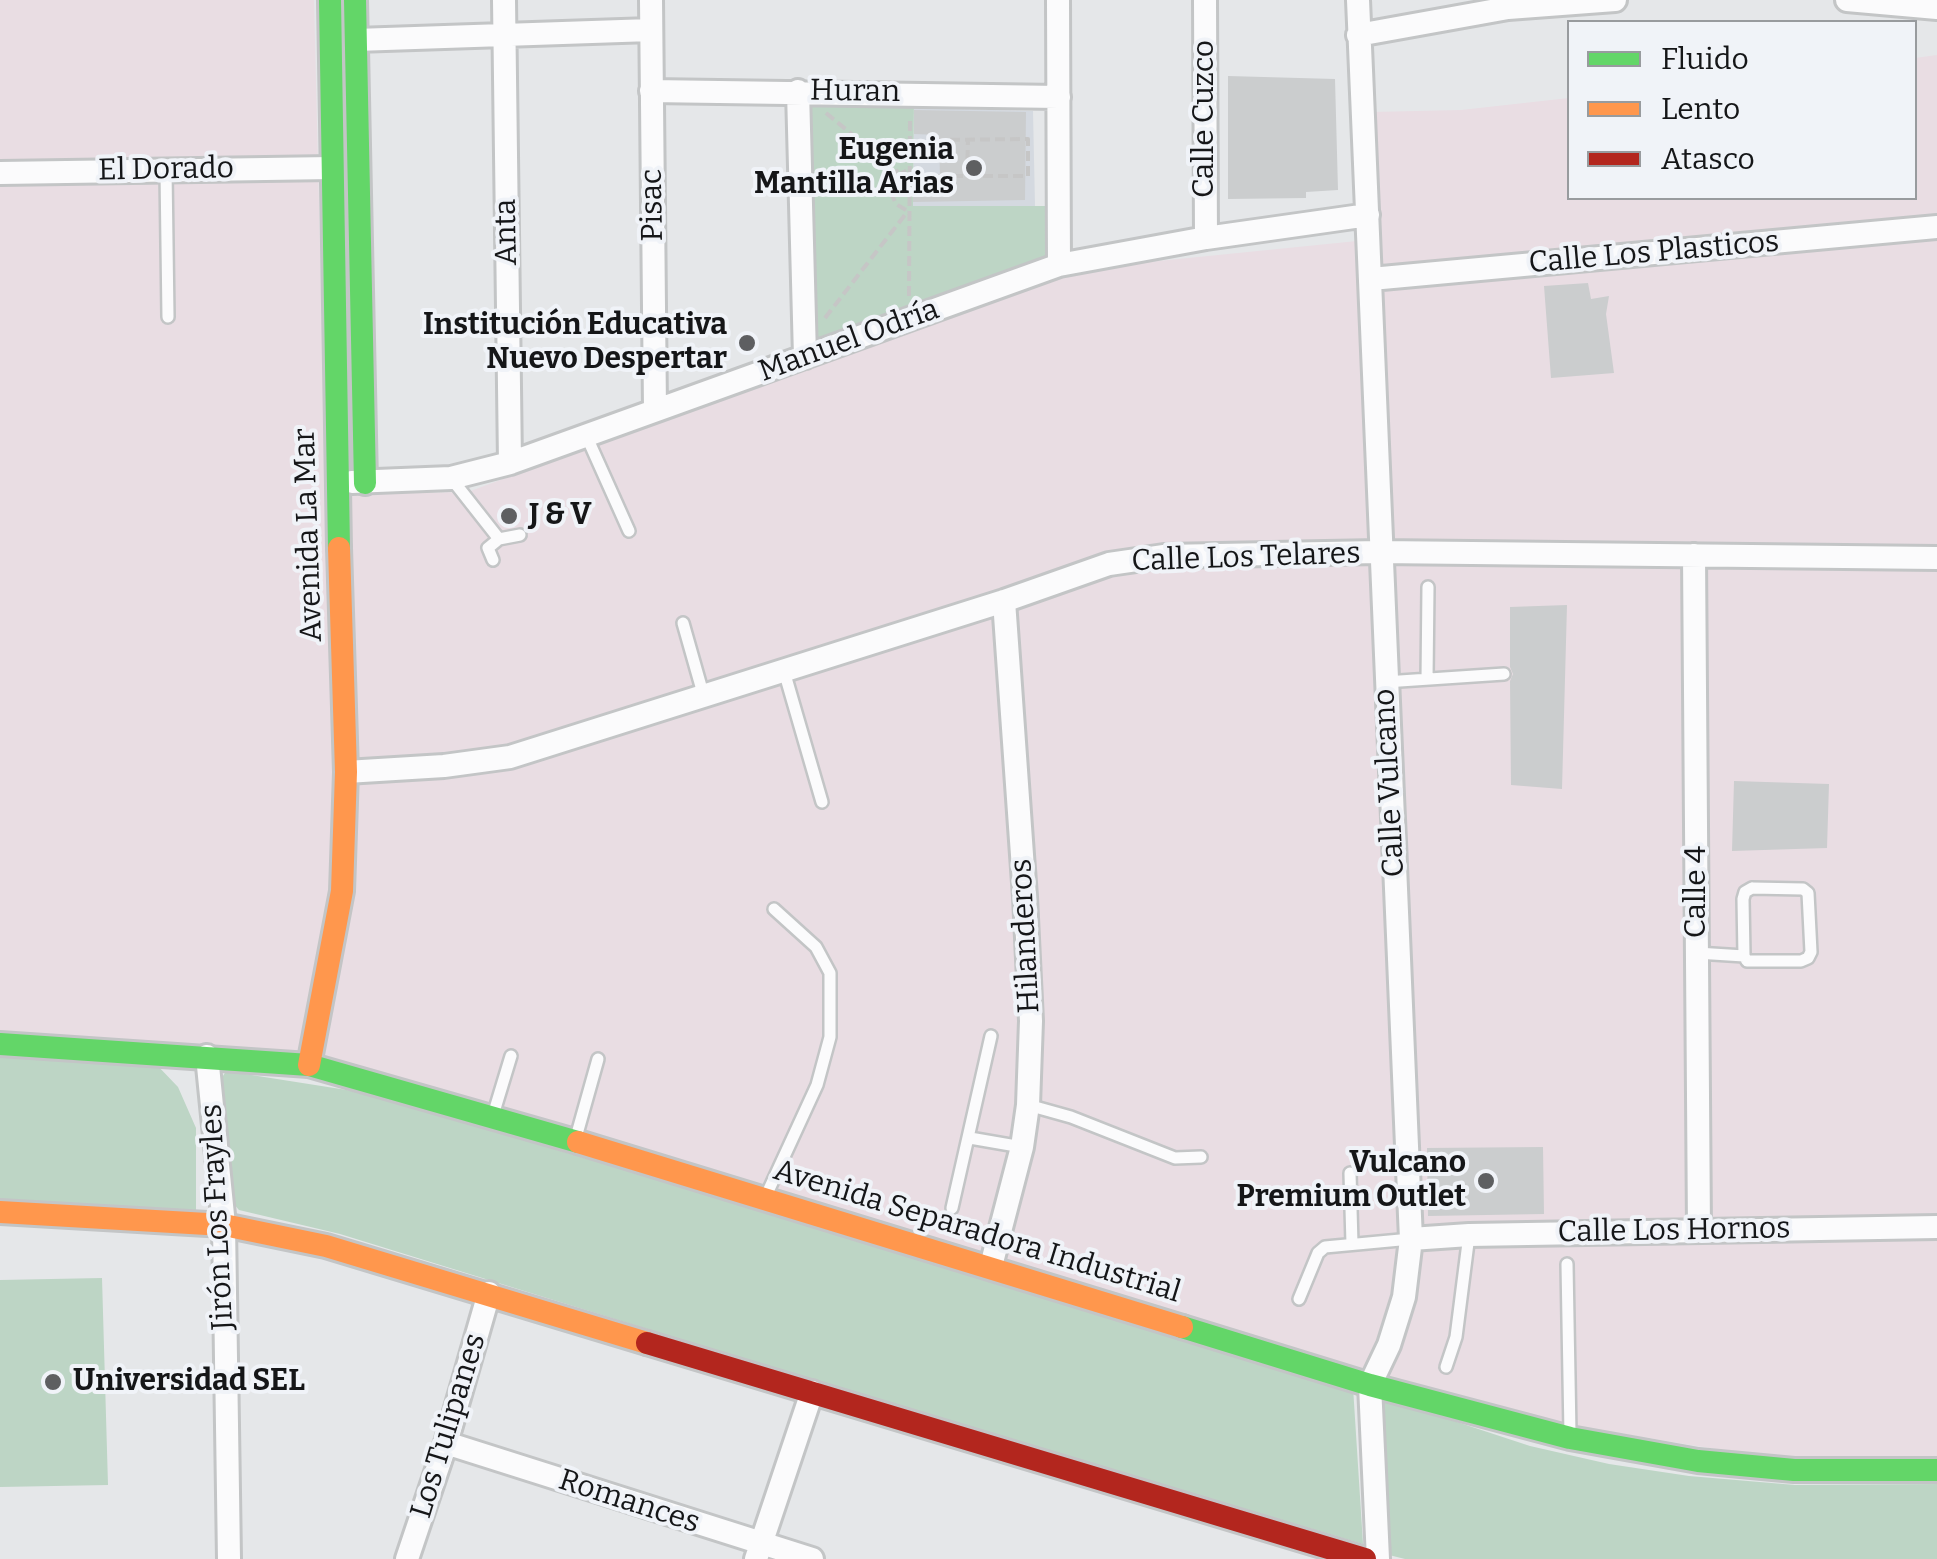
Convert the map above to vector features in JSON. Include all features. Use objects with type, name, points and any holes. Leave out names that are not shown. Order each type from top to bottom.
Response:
[{"type":"main road","name":"Avenida La Mar","points":[[309,1065],[342,891],[346,772],[330,0]]},
{"type":"main road","name":"Avenida La Mar","points":[[355,0],[364,483]]},
{"type":"main road","name":"Avenida Separadora Industrial","points":[[0,1044],[309,1065],[493,1116],[1497,1422],[1698,1461],[1794,1470],[1937,1470]]},
{"type":"main road","points":[[0,1212],[224,1225],[326,1246],[1366,1559]]},
{"type":"street","name":"Anta","points":[[504,0],[510,464]]},
{"type":"street","name":"Pisac","points":[[651,0],[656,409]]},
{"type":"street","points":[[1058,0],[1059,264]]},
{"type":"street","name":"Calle Cuzco","points":[[1205,0],[1206,238]]},
{"type":"street","name":"Calle Vulcano","points":[[1358,0],[1411,1239],[1404,1298],[1389,1345],[1370,1385],[1378,1559]]},
{"type":"street","points":[[1358,35],[1508,4],[1615,0]]},
{"type":"street","points":[[1847,0],[1937,8]]},
{"type":"street","points":[[356,40],[651,30]]},
{"type":"street","name":"Huran","points":[[652,90],[806,98],[1058,96]]},
{"type":"street","points":[[805,358],[806,98]]},
{"type":"street","name":"El Dorado","points":[[0,173],[332,168]]},
{"type":"street","name":"Manuel Odría","points":[[337,482],[451,478],[510,464],[1059,264],[1206,238],[1368,216]]},
{"type":"street","name":"Calle Los Plasticos","points":[[1371,280],[1937,228]]},
{"type":"street","name":"Calle Los Telares","points":[[346,772],[510,757],[1004,601],[1109,564],[1164,556],[1379,552],[1937,558]]},
{"type":"street","name":"Calle 4","points":[[1694,554],[1699,1230]]},
{"type":"street","name":"Hilanderos","points":[[991,1266],[1022,1146],[1028,1105],[1031,1021],[1004,601]]},
{"type":"street","name":"Jirón Los Frayles","points":[[207,1056],[224,1225],[230,1559]]},
{"type":"street","name":"Calle Los Hornos","points":[[1411,1239],[1937,1227]]},
{"type":"street","name":"Los Tulipanes","points":[[408,1559],[489,1293]]},
{"type":"street","points":[[757,1551],[812,1392]]},
{"type":"street","name":"Romances","points":[[446,1443],[757,1551],[812,1559]]},
{"type":"lane","points":[[166,170],[168,316]]},
{"type":"lane","points":[[586,435],[629,531]]},
{"type":"lane","points":[[451,478],[499,539]]},
{"type":"lane","points":[[492,560],[487,550],[499,539],[520,535]]},
{"type":"lane","points":[[1427,679],[1428,587]]},
{"type":"lane","points":[[683,624],[704,697]]},
{"type":"lane","points":[[784,671],[822,802]]},
{"type":"lane","points":[[1385,682],[1504,674]]},
{"type":"lane","points":[[1697,953],[1744,956],[1751,963],[1801,962],[1812,952],[1808,893],[1803,889],[1752,888],[1745,892],[1744,956]]},
{"type":"lane","points":[[765,1198],[817,1085],[830,1037],[830,973],[816,947],[774,908]]},
{"type":"lane","points":[[952,1208],[992,1036]]},
{"type":"lane","points":[[493,1116],[511,1056]]},
{"type":"lane","points":[[574,1141],[598,1059]]},
{"type":"lane","points":[[1028,1105],[1071,1117],[1175,1158],[1200,1157]]},
{"type":"lane","points":[[970,1138],[1022,1146]]},
{"type":"lane","points":[[1350,1173],[1352,1244]]},
{"type":"lane","points":[[1446,1367],[1456,1336],[1469,1235]]},
{"type":"lane","points":[[1299,1299],[1318,1253],[1325,1247],[1411,1239]]},
{"type":"lane","points":[[1566,1264],[1570,1438]]},
{"type":"path","points":[[806,98],[898,172]]},
{"type":"path","points":[[909,297],[910,106]]},
{"type":"path","points":[[938,140],[1028,139],[1031,158],[1028,176],[938,176]]},
{"type":"path","points":[[967,176],[968,140]]},
{"type":"path","points":[[909,210],[896,204],[890,191],[898,172],[910,168]]},
{"type":"path","points":[[816,192],[890,191]]},
{"type":"path","points":[[819,326],[909,210]]},
{"type":"shaded area","points":[[0,0],[314,0],[326,494],[468,492],[1059,271],[1377,239],[1372,112],[1461,110],[1567,98],[1567,200],[1917,200],[1917,58],[1937,55],[1937,1462],[1789,1461],[1520,1417],[298,1055],[0,1035]]},
{"type":"shaded area","name":"Eugenia Mantilla Arias","points":[[914,108],[1033,111],[1035,206],[913,207]]},
{"type":"green space","points":[[805,97],[914,99],[913,206],[1052,206],[1053,254],[810,343]]},
{"type":"green space","points":[[0,1056],[155,1063],[178,1087],[196,1128],[196,1211],[0,1200]]},
{"type":"green space","points":[[226,1071],[366,1093],[1353,1387],[1363,1544],[340,1234],[239,1210],[224,1193],[215,1089]]},
{"type":"green space","name":"Universidad SEL","points":[[102,1278],[108,1485],[0,1487],[0,1280]]},
{"type":"green space","points":[[1378,1396],[1530,1446],[1609,1464],[1795,1485],[1937,1484],[1937,1559],[1405,1559],[1385,1554]]},
{"type":"building","points":[[1228,76],[1335,79],[1338,190],[1306,192],[1306,198],[1228,199]]},
{"type":"building","name":"Eugenia Mantilla Arias","points":[[914,110],[1026,112],[1025,200],[913,202],[913,179],[940,179],[939,135],[914,134]]},
{"type":"building","points":[[1588,283],[1591,299],[1609,296],[1606,314],[1614,373],[1551,378],[1544,286]]},
{"type":"building","points":[[1567,605],[1562,789],[1511,785],[1510,607]]},
{"type":"building","points":[[1734,781],[1829,784],[1827,848],[1732,851]]},
{"type":"building","name":"Vulcano Premium Outlet","points":[[1543,1147],[1544,1214],[1428,1216],[1427,1148]]},
{"type":"traffic: fast","points":[[330,0],[339,548]]},
{"type":"traffic: fast","points":[[355,0],[365,483]]},
{"type":"traffic: fast","points":[[0,1044],[309,1065],[578,1142]]},
{"type":"traffic: fast","points":[[1182,1327],[1370,1385],[1570,1438],[1698,1461],[1794,1470],[1937,1470]]},
{"type":"traffic: slow","points":[[309,1065],[342,891],[346,772],[339,548]]},
{"type":"traffic: slow","points":[[578,1142],[1182,1327]]},
{"type":"traffic: slow","points":[[0,1212],[224,1225],[326,1246],[647,1343]]},
{"type":"traffic: jam","points":[[647,1343],[1365,1559]]},
{"type":"place","name":"Eugenia Mantilla Arias","points":[[974,168]]},
{"type":"place","name":"Institución Educativa Nuevo Despertar","points":[[747,343]]},
{"type":"place","name":"J & V","points":[[509,516]]},
{"type":"place","name":"Vulcano Premium Outlet","points":[[1486,1181]]},
{"type":"place","name":"Universidad SEL","points":[[53,1382]]}]
